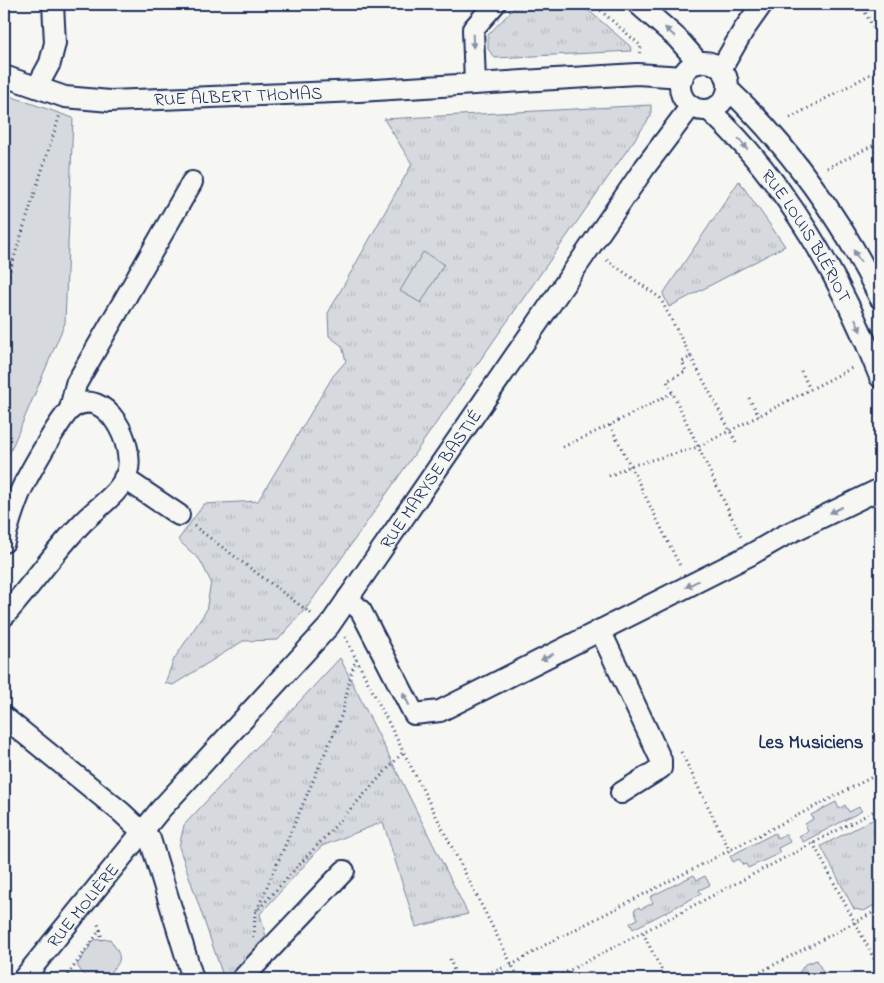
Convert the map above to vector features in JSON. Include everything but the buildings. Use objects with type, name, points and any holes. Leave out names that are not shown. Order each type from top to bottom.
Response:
[{"type":"street","points":[[37,87],[50,63],[55,43],[53,4]]},
{"type":"street","points":[[475,83],[473,29],[495,4]]},
{"type":"street","points":[[638,4],[677,38],[699,63]]},
{"type":"street","points":[[721,69],[743,31],[762,4]]},
{"type":"street","points":[[707,62],[721,69],[727,78],[728,89],[725,98],[719,106],[700,108],[684,99],[680,90],[685,72],[691,66],[707,62]]},
{"type":"street","name":"RUE ALBERT THOMAS","points":[[4,76],[65,97],[110,101],[222,98],[637,74],[683,77]]},
{"type":"street","name":"RUE LOUIS BLÉRIOT","points":[[728,89],[753,112],[797,166],[830,212],[878,290]]},
{"type":"street","name":"RUE LOUIS BLÉRIOT","points":[[700,108],[732,131],[766,172],[822,256],[849,302],[880,377]]},
{"type":"street","name":"RUE MARYSE BASTIÉ","points":[[142,830],[329,626],[645,167],[700,108]]},
{"type":"street","points":[[4,542],[19,493],[53,434],[70,409],[76,384],[192,182]]},
{"type":"street","points":[[849,302],[878,290]]},
{"type":"street","points":[[4,616],[82,524],[121,487],[127,472],[129,458],[126,444],[117,423],[106,408],[91,403],[80,403],[70,409]]},
{"type":"street","points":[[124,478],[179,515]]},
{"type":"street","points":[[348,598],[361,611],[414,714],[440,711],[880,489]]},
{"type":"street","points":[[600,630],[661,760],[661,768],[621,793]]},
{"type":"street","points":[[4,717],[142,830],[150,839],[193,979]]},
{"type":"street","name":"RUE MOLIÈRE","points":[[23,979],[142,830]]},
{"type":"street","points":[[242,979],[344,871]]},
{"type":"path","points":[[593,4],[640,46],[637,74]]},
{"type":"path","points":[[861,4],[880,41]]},
{"type":"path","points":[[790,118],[880,69]]},
{"type":"path","points":[[4,289],[65,97]]},
{"type":"path","points":[[827,168],[880,142]]},
{"type":"path","points":[[873,146],[880,160]]},
{"type":"path","points":[[607,260],[660,298],[737,444]]},
{"type":"path","points":[[691,357],[682,362],[686,371],[667,381],[750,555]]},
{"type":"path","points":[[609,476],[630,466],[698,447],[854,366]]},
{"type":"path","points":[[801,371],[810,389]]},
{"type":"path","points":[[563,447],[672,393]]},
{"type":"path","points":[[749,398],[759,416]]},
{"type":"path","points":[[610,425],[690,585]]},
{"type":"path","points":[[179,515],[345,636],[519,979]]},
{"type":"path","points":[[254,938],[255,913],[342,714],[356,659]]},
{"type":"path","points":[[255,913],[404,751]]},
{"type":"path","points":[[468,979],[512,965],[545,945],[880,773]]},
{"type":"path","points":[[553,979],[880,808]]},
{"type":"path","points":[[813,843],[880,970]]},
{"type":"path","points":[[747,979],[880,909]]},
{"type":"path","points":[[97,921],[102,940]]},
{"type":"path","points":[[66,979],[100,930]]},
{"type":"path","points":[[643,933],[666,979]]},
{"type":"path","points":[[450,959],[457,979]]},
{"type":"green space","points":[[518,4],[581,4],[630,46],[631,51],[495,58],[488,49],[488,35]]},
{"type":"green space","points":[[4,94],[73,118],[65,323],[4,466]]},
{"type":"green space","points":[[651,105],[651,116],[308,606],[278,640],[243,641],[173,685],[165,683],[174,659],[206,611],[211,582],[200,560],[178,540],[204,504],[258,501],[333,376],[346,361],[342,346],[329,336],[328,313],[412,164],[384,119]]},
{"type":"green space","points":[[739,181],[785,246],[669,307],[663,294]]},
{"type":"green space","points":[[423,252],[444,264],[421,303],[400,291]]},
{"type":"green space","points":[[340,658],[468,914],[416,927],[383,822],[322,846],[260,914],[268,944],[228,979],[224,979],[179,847],[184,825]]},
{"type":"green space","points":[[836,802],[839,809],[845,805],[849,812],[859,807],[862,811],[803,842],[799,836],[808,831],[805,824],[813,819],[811,815]]},
{"type":"green space","points":[[880,816],[880,902],[864,911],[854,909],[821,846]]},
{"type":"green space","points":[[775,833],[777,838],[786,834],[790,842],[778,848],[780,853],[748,868],[739,859],[733,862],[730,856]]},
{"type":"green space","points":[[694,875],[697,880],[705,876],[710,885],[699,890],[701,894],[633,929],[630,923],[638,919],[634,910],[653,903],[650,897]]},
{"type":"green space","points":[[110,939],[118,952],[119,959],[116,967],[111,971],[109,979],[86,979],[77,965],[94,940]]},
{"type":"green space","points":[[817,960],[826,979],[795,979],[805,964]]},
{"type":"district","name":"Les Musiciens","points":[[811,741]]}]
